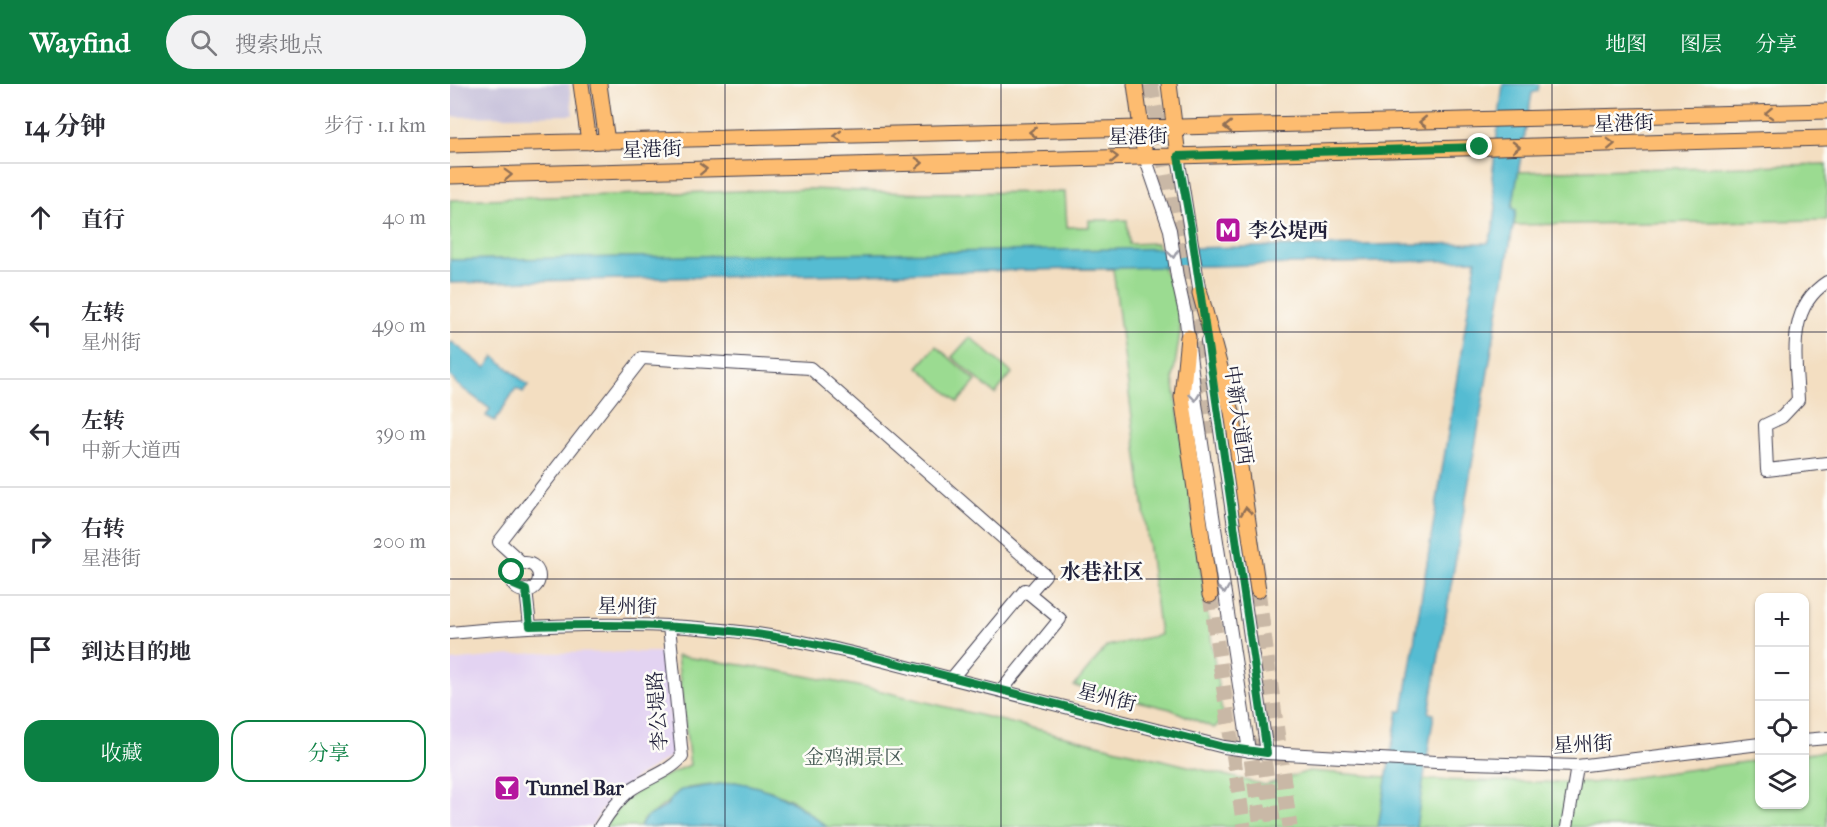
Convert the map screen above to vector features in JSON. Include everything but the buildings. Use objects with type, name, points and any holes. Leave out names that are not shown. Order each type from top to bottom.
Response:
[{"type":"main road","points":[[581,84],[589,142]]},
{"type":"main road","points":[[599,84],[607,142]]},
{"type":"main road","name":"中新大道西","points":[[1135,84],[1145,157]]},
{"type":"main road","name":"中新大道西","points":[[1169,84],[1178,156]]},
{"type":"main road","name":"星港街","points":[[450,145],[1827,111]]},
{"type":"main road","points":[[585,114],[603,112]]},
{"type":"main road","name":"星港街","points":[[450,176],[1827,138]]},
{"type":"main road","points":[[1200,293],[1232,412],[1258,590]]},
{"type":"main road","points":[[1188,337],[1182,397],[1210,595]]},
{"type":"street","name":"中新大道西","points":[[1178,156],[1191,228],[1267,753]]},
{"type":"street","name":"中新大道西","points":[[1145,157],[1170,230],[1249,750]]},
{"type":"street","points":[[1827,282],[1816,289],[1801,311],[1794,349],[1797,400],[1782,417],[1765,425],[1767,470],[1827,463]]},
{"type":"street","points":[[522,563],[512,572],[512,581],[517,588],[526,590],[534,587],[539,575],[535,567],[522,563],[499,542],[642,358],[810,368],[1045,575],[1029,593]]},
{"type":"street","points":[[526,590],[530,626]]},
{"type":"street","points":[[952,678],[1024,590],[1060,619],[1002,690]]},
{"type":"street","name":"星州街","points":[[450,633],[530,626],[602,624],[669,626],[756,634],[865,655],[1224,747],[1267,753],[1436,762],[1577,766],[1755,745]]},
{"type":"street","name":"李公堤路","points":[[600,827],[611,810],[630,790],[675,765],[682,757],[669,626]]},
{"type":"street","points":[[1809,740],[1827,738]]},
{"type":"street","points":[[1568,827],[1577,766]]},
{"type":"shaded area","points":[[450,84],[569,84],[573,115],[450,117]]},
{"type":"shaded area","points":[[666,652],[673,755],[637,777],[622,790],[603,809],[591,827],[450,827],[450,661],[533,653]]},
{"type":"green space","points":[[1827,164],[1827,220],[1514,225],[1516,210],[1512,209],[1518,172]]},
{"type":"green space","points":[[809,189],[910,193],[1065,192],[1067,227],[1089,227],[1089,220],[1127,220],[1129,244],[1157,243],[1162,267],[1176,292],[1180,307],[1180,333],[1173,378],[1223,720],[1214,728],[1170,709],[1074,686],[1107,646],[1160,635],[1113,269],[979,270],[977,252],[450,260],[450,200]]},
{"type":"green space","points":[[970,337],[1012,373],[995,394],[952,357]]},
{"type":"green space","points":[[936,346],[976,381],[958,402],[918,367]]},
{"type":"green space","name":"金鸡湖景区","points":[[677,656],[770,669],[877,690],[1265,785],[1309,771],[1426,780],[1591,783],[1755,761],[1755,809],[1809,809],[1809,753],[1827,751],[1827,827],[827,827],[792,800],[771,791],[735,782],[688,788],[643,820],[640,827],[604,827],[633,794],[690,765]]},
{"type":"water","points":[[1503,84],[1539,84],[1538,91],[1532,93],[1512,208],[1516,210],[1429,713],[1434,714],[1416,827],[1378,827],[1398,711],[1403,711],[1476,260],[450,283],[450,260],[1488,243],[1493,230],[1496,207],[1492,177]]},
{"type":"water","points":[[452,342],[486,368],[494,356],[528,385],[523,392],[516,388],[495,421],[486,416],[490,409],[458,385],[450,376],[450,344]]},
{"type":"water","points":[[735,782],[763,788],[785,798],[827,827],[640,827],[646,818],[667,805],[681,790]]},
{"type":"tunnel","points":[[1151,84],[1187,297]]},
{"type":"tunnel","points":[[1195,296],[1205,358]]},
{"type":"tunnel","points":[[1198,377],[1206,434]]},
{"type":"tunnel","points":[[1258,590],[1290,827]]},
{"type":"tunnel","points":[[1210,595],[1244,827]]},
{"type":"tunnel","points":[[1248,737],[1261,827]]},
{"type":"tunnel","points":[[1261,738],[1274,827]]},
{"type":"place","name":"李公堤西","points":[[1228,230]]},
{"type":"place","name":"Tunnel Bar","points":[[507,788]]},
{"type":"district","name":"水巷社区","points":[[1102,572]]},
{"type":"route","points":[[512,572],[514,585],[521,590],[526,590],[530,626],[602,624],[669,626],[756,634],[805,642],[865,655],[1224,747],[1267,753],[1191,228],[1178,156],[1480,147]]}]
